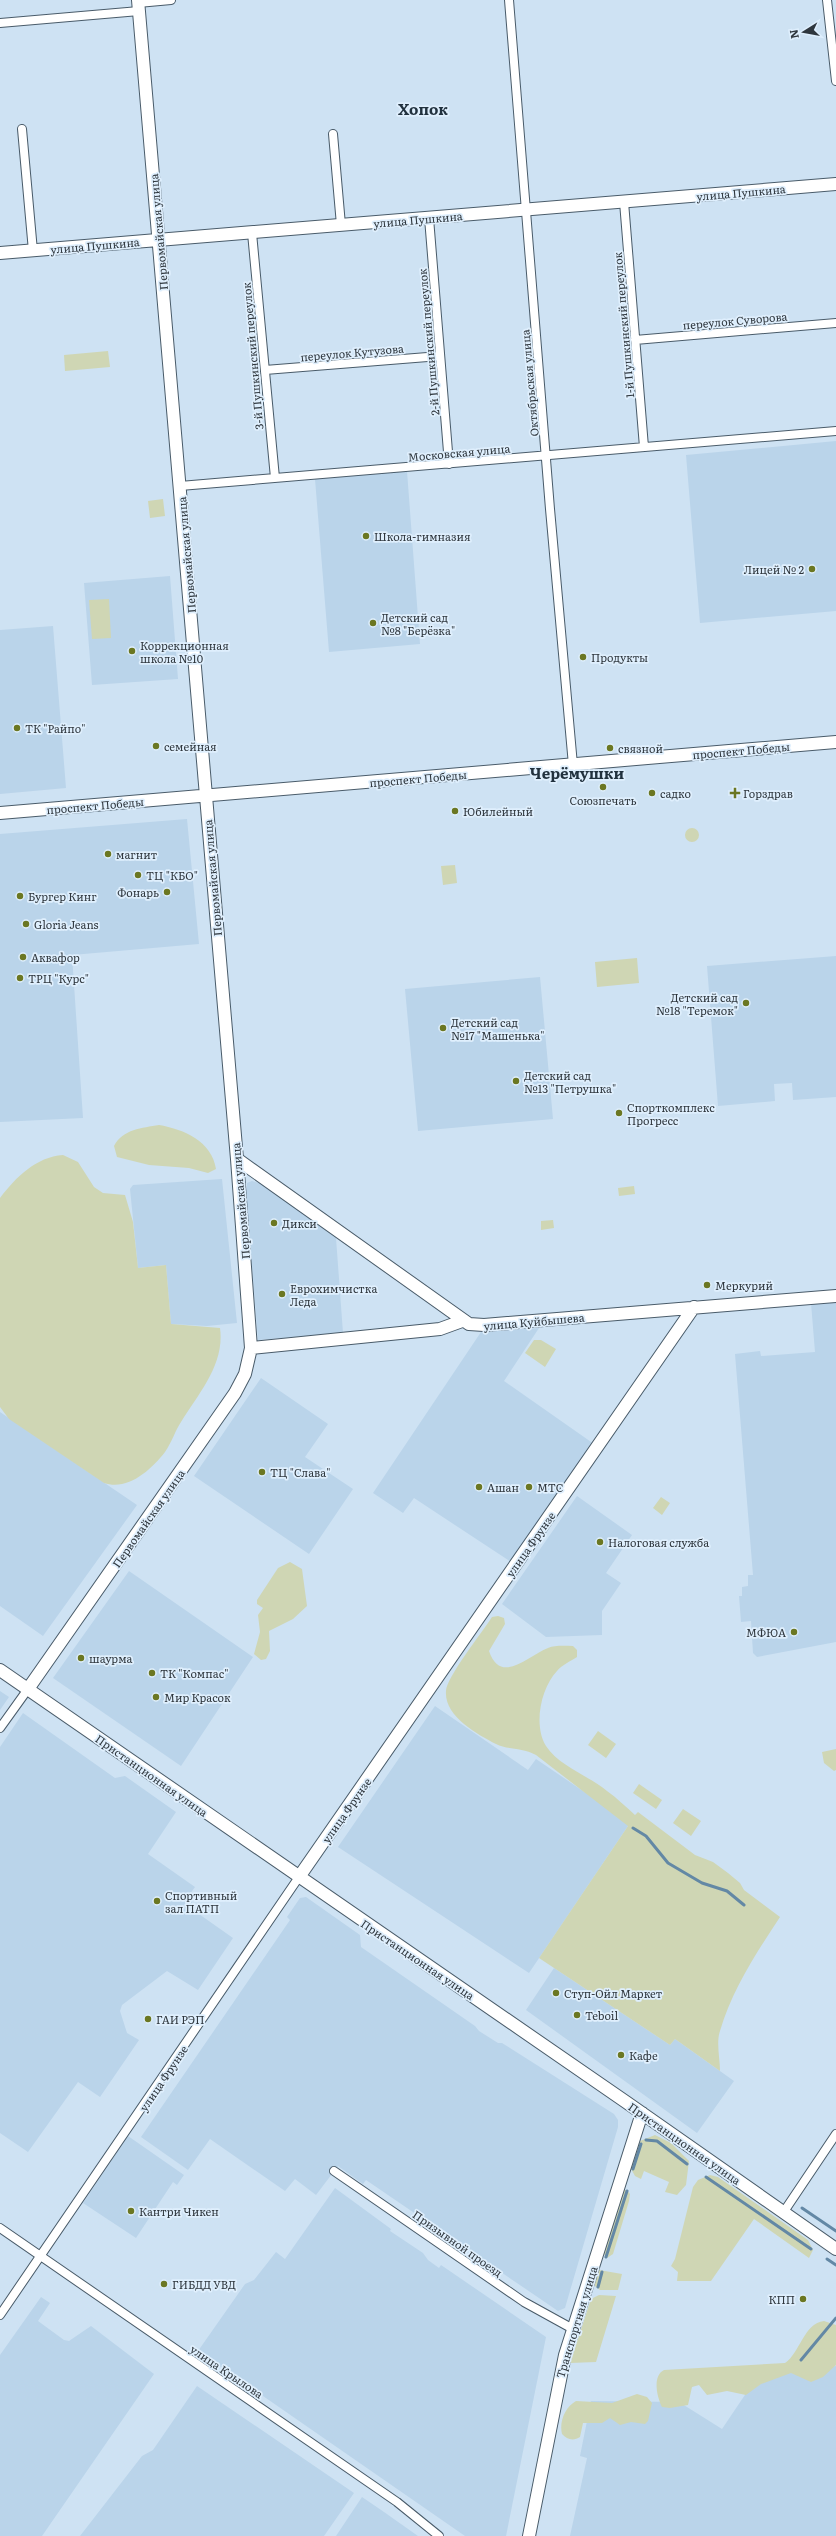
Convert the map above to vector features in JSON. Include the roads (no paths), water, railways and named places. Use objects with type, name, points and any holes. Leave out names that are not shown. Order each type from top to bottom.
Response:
[{"type":"main road","name":"Первомайская улица","points":[[28,1689],[235,1393],[245,1374],[251,1348],[237,1159],[138,5]]},
{"type":"main road","name":"улица Пушкина","points":[[0,253],[836,184]]},
{"type":"main road","name":"проспект Победы","points":[[0,813],[836,742]]},
{"type":"main road","name":"улица Куйбышева","points":[[237,1159],[462,1321],[476,1326],[836,1296]]},
{"type":"main road","name":"улица Фрунзе","points":[[299,1877],[694,1307]]},
{"type":"main road","points":[[251,1348],[440,1329],[462,1321]]},
{"type":"main road","name":"Пристанционная улица","points":[[0,1670],[642,2113],[836,2249]]},
{"type":"main road","name":"Транспортная улица","points":[[529,2536],[560,2375],[573,2329],[642,2113]]},
{"type":"street","points":[[0,22],[171,0]]},
{"type":"street","name":"Октябрьская улица","points":[[509,0],[573,765]]},
{"type":"street","points":[[827,0],[836,81]]},
{"type":"street","points":[[22,129],[34,250]]},
{"type":"street","points":[[333,134],[341,225]]},
{"type":"street","name":"1-й Пушкинский переулок","points":[[624,202],[644,447]]},
{"type":"street","name":"2-й Пушкинский переулок","points":[[429,218],[449,464]]},
{"type":"street","name":"3-й Пушкинский переулок","points":[[252,232],[275,478]]},
{"type":"street","name":"переулок Суворова","points":[[635,340],[836,323]]},
{"type":"street","name":"переулок Кутузова","points":[[265,370],[440,356]]},
{"type":"street","name":"Московская улица","points":[[180,486],[836,431]]},
{"type":"street","points":[[0,1728],[28,1689]]},
{"type":"street","name":"улица Фрунзе","points":[[0,2315],[299,1877]]},
{"type":"street","points":[[783,2213],[836,2134]]},
{"type":"street","name":"Призывной проезд","points":[[334,2171],[524,2302],[573,2329]]},
{"type":"street","name":"улица Крылова","points":[[0,2228],[397,2502],[439,2536]]},
{"type":"waterway","points":[[633,1828],[646,1836],[668,1863],[702,1883],[727,1891],[744,1905]]},
{"type":"waterway","points":[[646,2140],[657,2141],[687,2164]]},
{"type":"waterway","points":[[633,2169],[641,2144]]},
{"type":"waterway","points":[[706,2177],[811,2249]]},
{"type":"waterway","points":[[606,2257],[627,2191]]},
{"type":"waterway","points":[[802,2208],[836,2231]]},
{"type":"waterway","points":[[827,2259],[836,2265]]},
{"type":"waterway","points":[[598,2287],[602,2272]]},
{"type":"waterway","points":[[801,2360],[836,2318]]},
{"type":"place","name":"Школа-гимназия","points":[[366,536]]},
{"type":"place","name":"Лицей № 2","points":[[812,569]]},
{"type":"place","name":"Детский сад №8 \"Берёзка\"","points":[[373,623]]},
{"type":"place","name":"Коррекционная школа №10","points":[[132,651]]},
{"type":"place","name":"Продукты","points":[[583,657]]},
{"type":"place","name":"ТК \"Райпо\"","points":[[17,728]]},
{"type":"place","name":"семейная","points":[[156,746]]},
{"type":"place","name":"связной","points":[[610,748]]},
{"type":"place","name":"Союзпечать","points":[[603,787]]},
{"type":"place","name":"садко","points":[[652,793]]},
{"type":"place","name":"Горздрав","points":[[735,793]]},
{"type":"place","name":"Юбилейный","points":[[455,811]]},
{"type":"place","name":"магнит","points":[[108,854]]},
{"type":"place","name":"ТЦ \"КБО\"","points":[[138,875]]},
{"type":"place","name":"Фонарь","points":[[167,892]]},
{"type":"place","name":"Бургер Кинг","points":[[20,896]]},
{"type":"place","name":"Gloria Jeans","points":[[26,924]]},
{"type":"place","name":"Аквафор","points":[[23,957]]},
{"type":"place","name":"ТРЦ \"Курс\"","points":[[20,978]]},
{"type":"place","name":"Детский сад №18 \"Теремок\"","points":[[746,1003]]},
{"type":"place","name":"Детский сад №17 \"Машенька\"","points":[[443,1028]]},
{"type":"place","name":"Детский сад №13 \"Петрушка\"","points":[[516,1081]]},
{"type":"place","name":"Спорткомплекс Прогресс","points":[[619,1113]]},
{"type":"place","name":"Дикси","points":[[274,1223]]},
{"type":"place","name":"Меркурий","points":[[707,1285]]},
{"type":"place","name":"Еврохимчистка Леда","points":[[282,1294]]},
{"type":"place","name":"ТЦ \"Слава\"","points":[[262,1472]]},
{"type":"place","name":"Ашан","points":[[479,1487]]},
{"type":"place","name":"МТС","points":[[529,1487]]},
{"type":"place","name":"Налоговая служба","points":[[600,1542]]},
{"type":"place","name":"МФЮА","points":[[794,1632]]},
{"type":"place","name":"шаурма","points":[[81,1658]]},
{"type":"place","name":"ТК \"Компас\"","points":[[152,1673]]},
{"type":"place","name":"Мир Красок","points":[[156,1697]]},
{"type":"place","name":"Спортивный зал ПАТП","points":[[157,1901]]},
{"type":"place","name":"Ступ-Ойл Маркет","points":[[556,1993]]},
{"type":"place","name":"Teboil","points":[[577,2015]]},
{"type":"place","name":"ГАИ РЭП","points":[[148,2019]]},
{"type":"place","name":"Кафе","points":[[621,2055]]},
{"type":"place","name":"Кантри Чикен","points":[[131,2211]]},
{"type":"place","name":"ГИБДД УВД","points":[[164,2284]]},
{"type":"place","name":"КПП","points":[[803,2299]]},
{"type":"district","name":"Хопок","points":[[423,108]]},
{"type":"district","name":"Черёмушки","points":[[577,772]]}]
